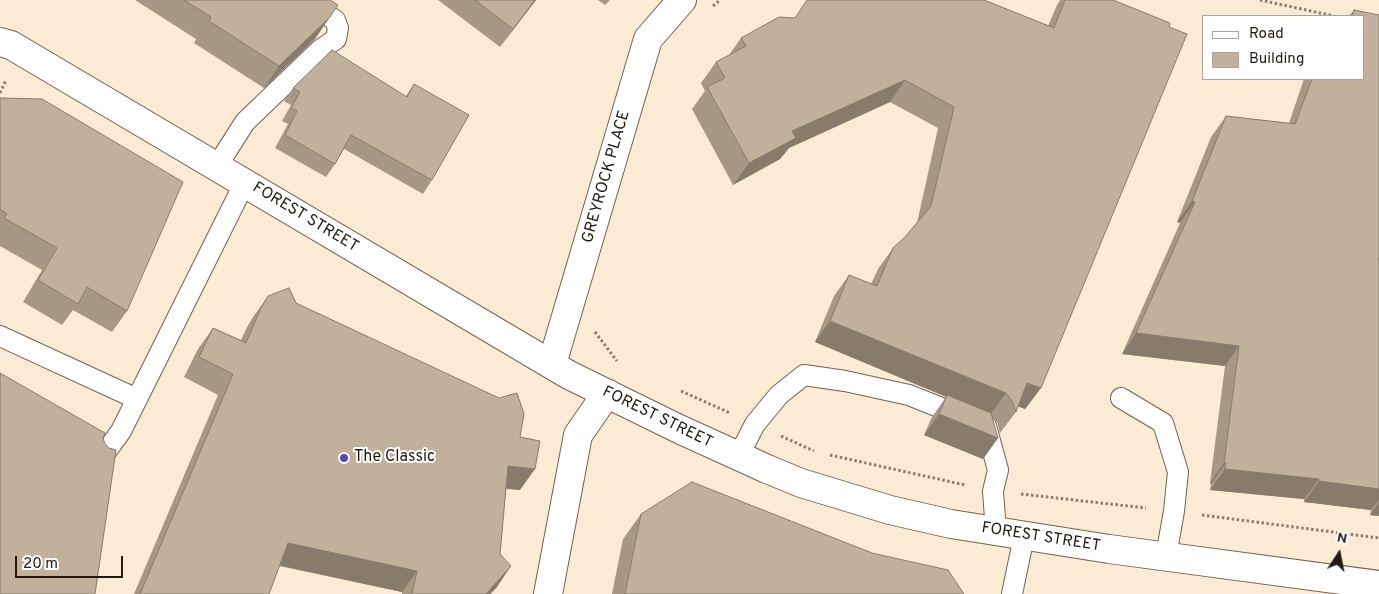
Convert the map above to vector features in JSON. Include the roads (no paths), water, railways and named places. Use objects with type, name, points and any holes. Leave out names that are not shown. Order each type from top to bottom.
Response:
[{"type":"street","name":"GREYROCK PLACE","points":[[552,364],[648,38],[682,0]]},
{"type":"street","name":"FOREST STREET","points":[[4,40],[552,364],[607,394],[738,457],[801,483],[925,519],[996,532],[1379,585]]},
{"type":"street","points":[[548,594],[578,434],[607,394]]},
{"type":"lane","points":[[217,166],[245,122],[320,50],[336,39],[338,28],[335,20],[303,0]]},
{"type":"lane","points":[[100,460],[121,430],[245,182]]},
{"type":"lane","points":[[0,336],[137,399]]},
{"type":"lane","points":[[738,457],[755,424],[779,395],[804,375],[845,381],[909,395],[986,426],[998,470],[993,491],[996,532]]},
{"type":"lane","points":[[1121,398],[1163,423],[1178,472],[1174,511],[1166,556]]},
{"type":"lane","points":[[1012,594],[1024,536]]},
{"type":"place","name":"The Classic","points":[[344,458]]}]
